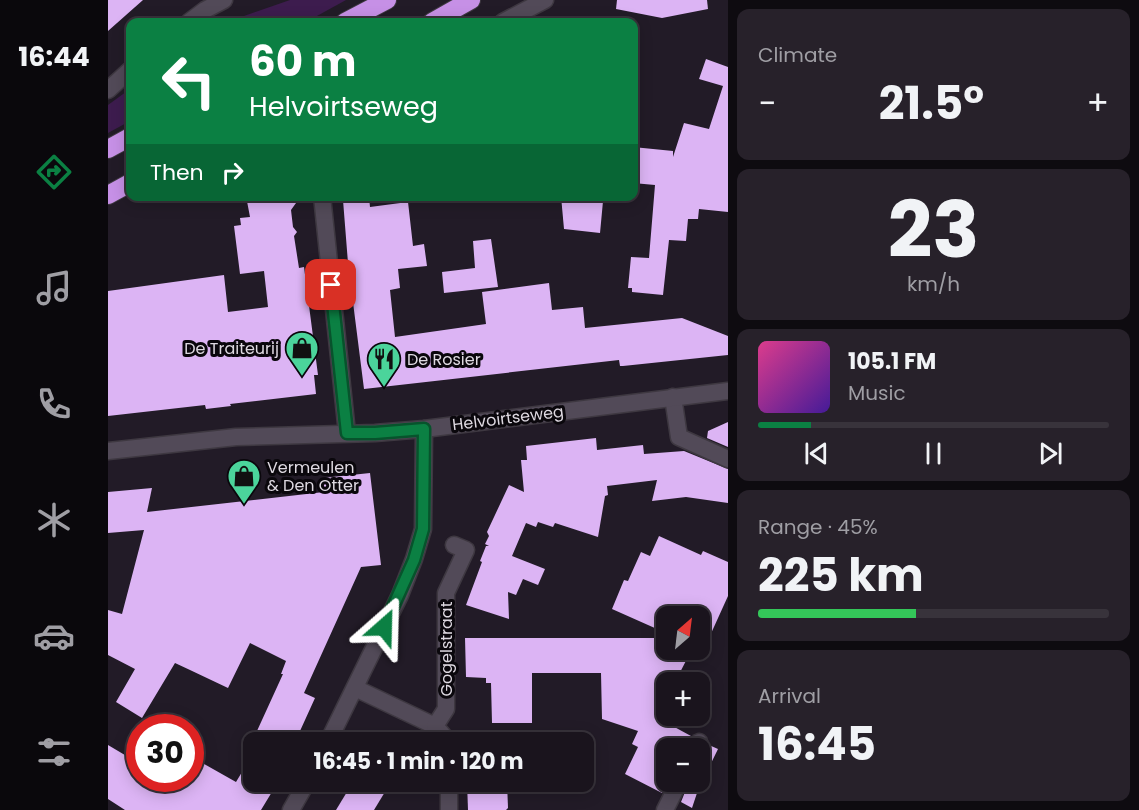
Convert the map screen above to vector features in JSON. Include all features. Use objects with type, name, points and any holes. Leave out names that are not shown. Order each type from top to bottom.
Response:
[{"type":"highway","points":[[353,18],[387,0]]},
{"type":"highway","points":[[439,18],[471,0]]},
{"type":"highway","points":[[108,149],[126,139]]},
{"type":"highway","points":[[108,195],[126,185]]},
{"type":"street","points":[[194,18],[224,0]]},
{"type":"street","points":[[511,18],[545,0]]},
{"type":"street","points":[[108,90],[126,74]]},
{"type":"street","points":[[322,201],[347,433]]},
{"type":"street","name":"Helvoirtseweg","points":[[108,451],[236,437],[375,433],[424,429],[728,391]]},
{"type":"street","points":[[673,397],[679,437],[728,459]]},
{"type":"street","points":[[333,732],[414,560],[423,529],[424,429]]},
{"type":"street","name":"Gogelstraat","points":[[435,726],[446,709],[446,593],[466,550],[454,545]]},
{"type":"street","points":[[355,687],[435,726],[440,732]]},
{"type":"street","points":[[291,810],[301,792]]},
{"type":"street","points":[[449,792],[449,810]]},
{"type":"street","points":[[665,810],[674,792]]},
{"type":"shaded area","points":[[290,0],[346,0],[313,18],[238,18]]},
{"type":"shaded area","points":[[126,92],[126,123],[108,133],[108,105]]},
{"type":"building","points":[[108,0],[143,0],[108,31]]},
{"type":"building","points":[[617,0],[707,0],[708,9],[662,18],[616,9]]},
{"type":"building","points":[[706,59],[728,67],[728,212],[699,209],[698,219],[688,219],[686,241],[669,240],[663,295],[632,292],[632,288],[628,288],[631,257],[649,258],[655,185],[638,183],[638,148],[673,151],[673,157],[684,123],[709,129],[723,86],[699,79]]},
{"type":"building","points":[[247,201],[297,201],[291,210],[293,227],[297,232],[294,236],[299,268],[304,267],[318,375],[314,375],[316,394],[206,409],[205,405],[108,416],[108,291],[224,275],[228,312],[268,307],[264,271],[240,274],[234,226],[241,225],[240,218],[250,217]]},
{"type":"building","points":[[343,201],[369,201],[370,207],[408,202],[413,246],[424,244],[427,266],[398,269],[400,288],[390,290],[395,337],[486,324],[482,292],[549,283],[552,310],[583,307],[585,328],[682,318],[728,336],[728,355],[623,366],[620,366],[619,360],[364,389],[348,263]]},
{"type":"building","points":[[561,201],[603,201],[600,233],[564,229]]},
{"type":"building","points":[[491,239],[498,287],[444,293],[442,272],[475,268],[473,241]]},
{"type":"building","points":[[728,422],[728,447],[707,438],[708,431]]},
{"type":"building","points":[[596,438],[597,450],[643,445],[644,454],[684,451],[728,469],[728,503],[686,497],[652,501],[657,480],[607,486],[608,495],[605,496],[598,537],[555,523],[553,527],[538,522],[536,527],[526,523],[512,556],[545,569],[538,585],[523,579],[516,595],[508,592],[509,619],[466,605],[482,562],[480,561],[486,546],[489,546],[485,544],[489,536],[487,532],[509,485],[524,492],[521,460],[527,460],[526,446]]},
{"type":"building","points":[[370,473],[381,565],[361,567],[304,693],[315,698],[300,732],[257,732],[283,674],[281,674],[286,661],[250,643],[228,688],[175,663],[144,714],[136,714],[116,702],[135,669],[108,655],[108,610],[122,614],[144,530],[108,533],[108,492],[152,488],[147,512],[324,492],[323,478]]},
{"type":"building","points":[[659,536],[701,555],[703,551],[728,562],[728,596],[710,636],[710,606],[656,606],[656,629],[612,609],[624,580],[628,581],[641,552],[650,556]]},
{"type":"building","points":[[465,638],[656,638],[656,660],[686,660],[680,672],[656,672],[656,726],[673,726],[691,736],[690,738],[656,738],[656,790],[625,774],[638,747],[632,744],[638,731],[602,719],[601,673],[532,673],[532,723],[492,723],[491,683],[486,683],[486,678],[466,677]]},
{"type":"building","points":[[108,745],[126,756],[126,792],[204,792],[204,764],[236,782],[243,770],[243,792],[272,792],[261,810],[125,810],[108,799]]},
{"type":"building","points":[[710,745],[718,749],[710,765]]},
{"type":"building","points":[[347,792],[385,792],[374,810],[336,810]]},
{"type":"building","points":[[467,792],[507,792],[508,808],[506,810],[468,810]]},
{"type":"building","points":[[685,792],[697,792],[692,808],[681,802]]},
{"type":"place","name":"De Traiteurij","points":[[302,377]]},
{"type":"place","name":"De Rosier","points":[[384,388]]},
{"type":"place","name":"Vermeulen & Den Otter","points":[[244,505]]},
{"type":"route","points":[[331,285],[347,433],[424,429],[423,529],[414,560],[384,627]]}]
